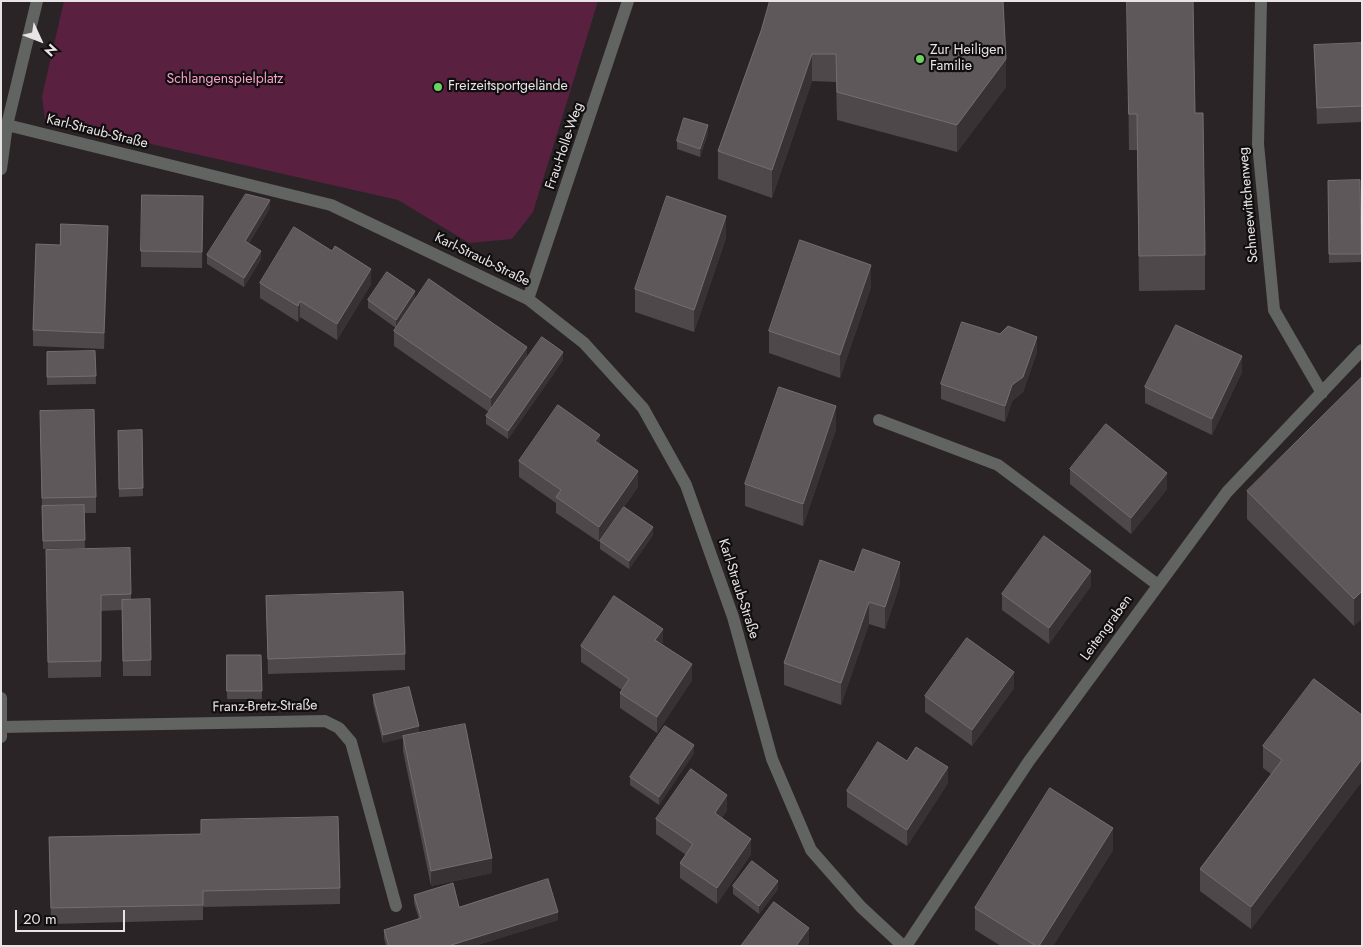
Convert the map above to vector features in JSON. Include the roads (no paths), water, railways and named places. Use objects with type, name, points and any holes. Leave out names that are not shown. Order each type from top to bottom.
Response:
[{"type":"street","points":[[1,169],[7,125],[37,1]]},
{"type":"street","name":"Frau-Holle-Weg","points":[[528,299],[628,1]]},
{"type":"street","name":"Schneewittchenweg","points":[[1261,1],[1258,144],[1274,310],[1322,393]]},
{"type":"street","name":"Karl-Straub-Straße","points":[[7,125],[331,205],[528,299],[584,343],[642,408],[686,486],[733,617],[772,759],[811,850],[861,907],[905,946]]},
{"type":"street","name":"Leitengraben","points":[[905,946],[1028,760],[1228,492],[1362,350]]},
{"type":"street","points":[[879,420],[998,465],[1158,585]]},
{"type":"street","points":[[1,698],[2,732]]},
{"type":"street","name":"Franz-Bretz-Straße","points":[[2,732],[325,721],[339,728],[351,742],[396,906]]},
{"type":"place","name":"Zur Heiligen Familie","points":[[920,59]]},
{"type":"place","name":"Freizeitsportgelände","points":[[438,87]]},
{"type":"park label","name":"Schlangenspielplatz","points":[[225,80]]}]
